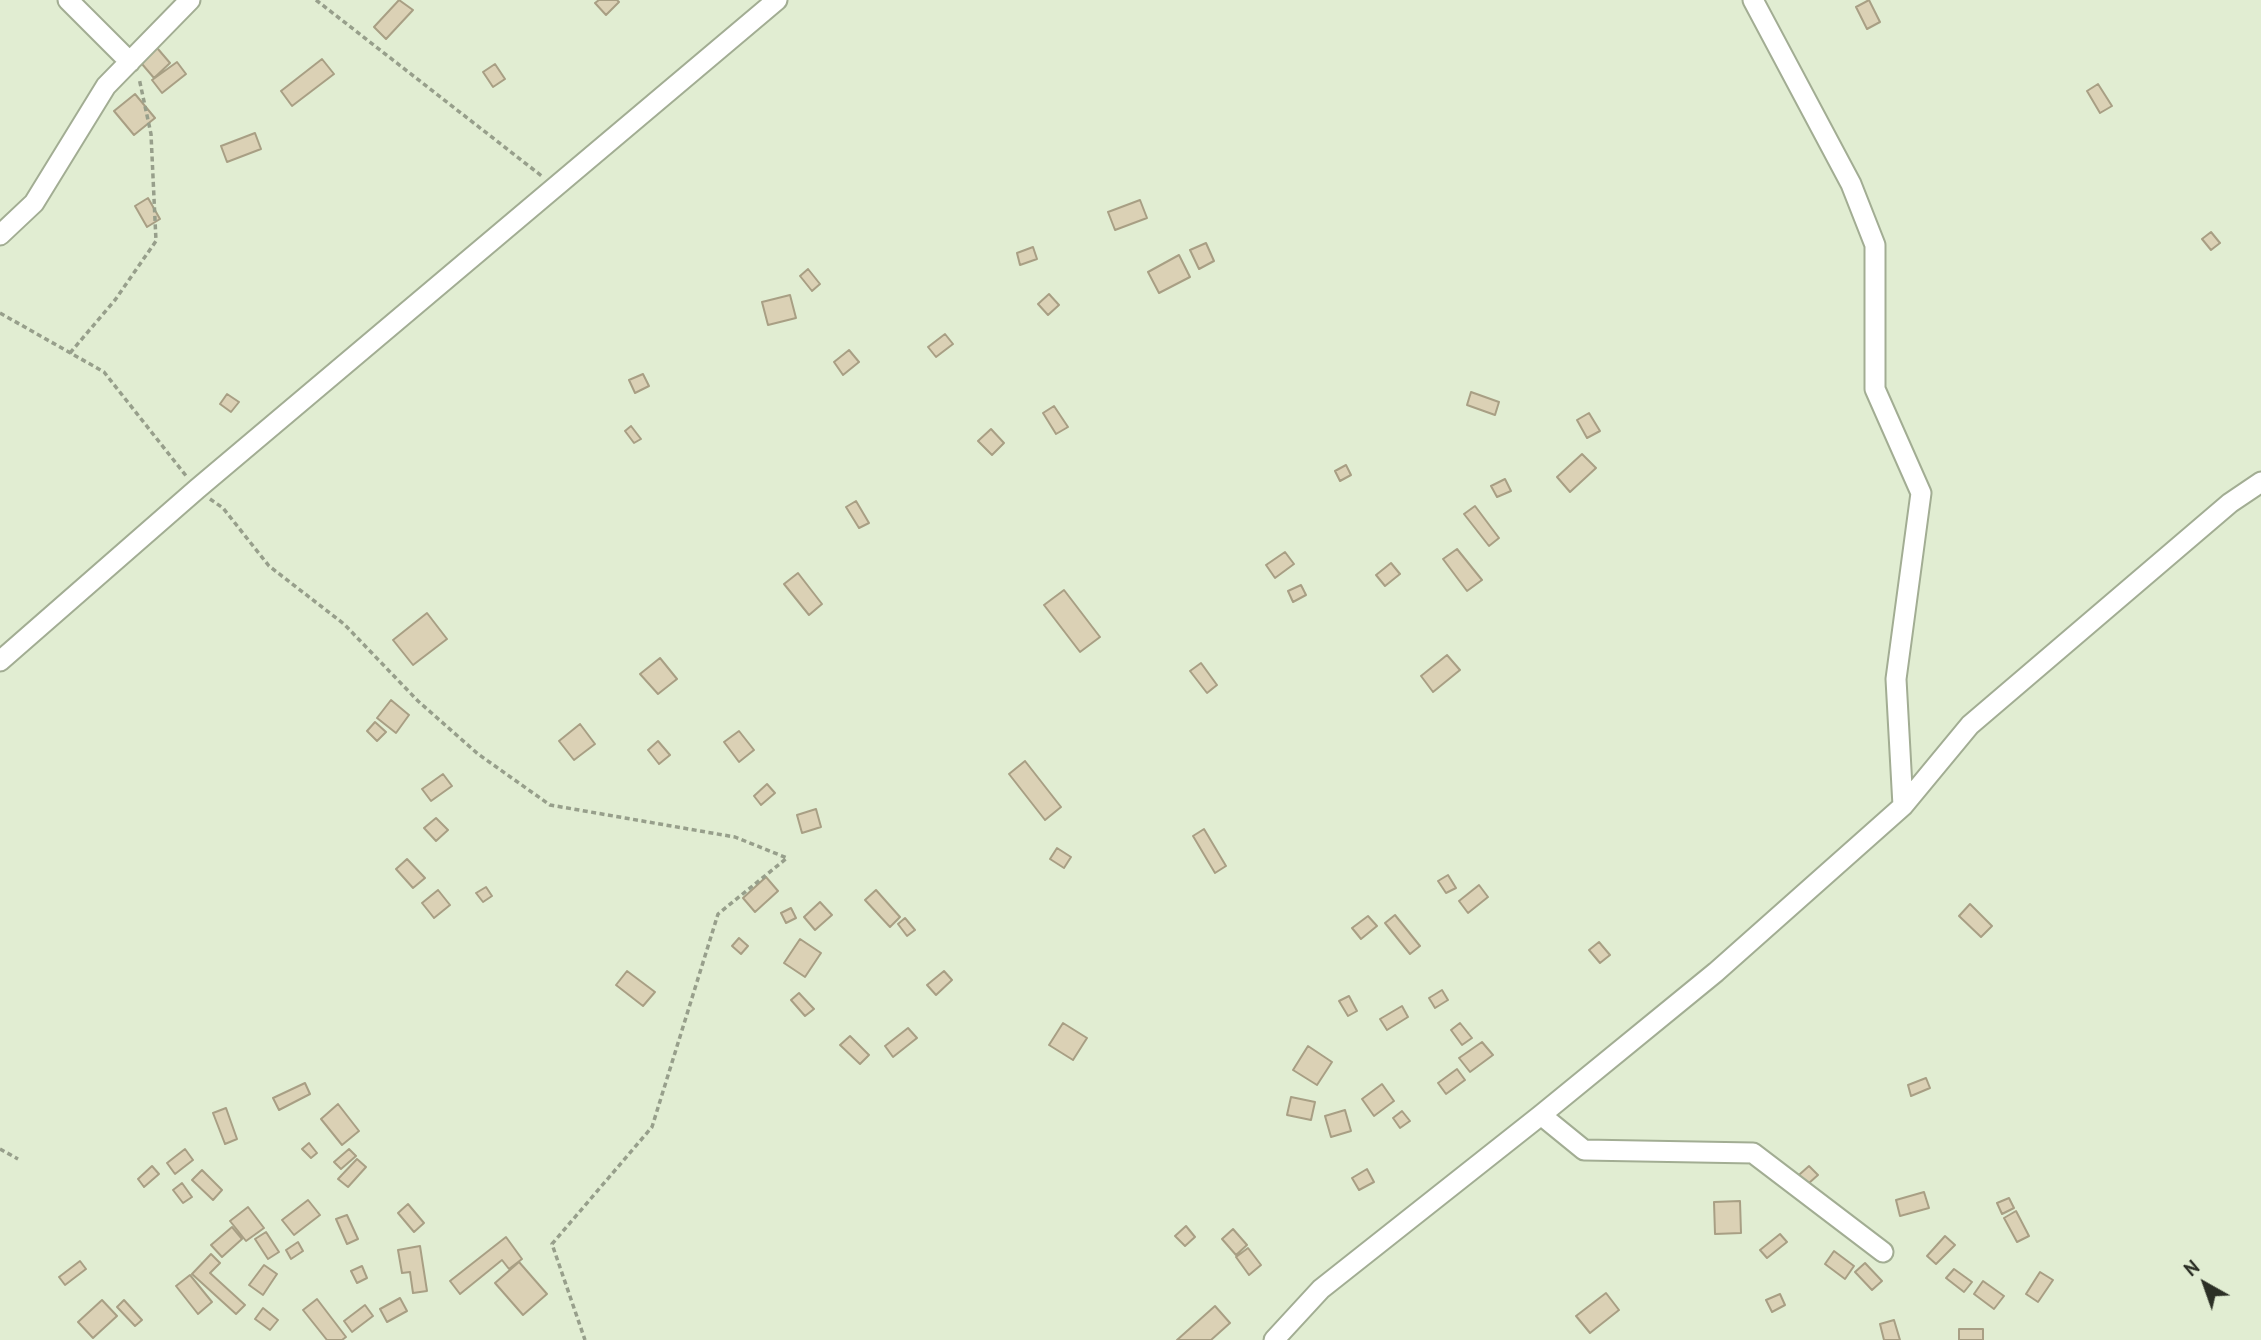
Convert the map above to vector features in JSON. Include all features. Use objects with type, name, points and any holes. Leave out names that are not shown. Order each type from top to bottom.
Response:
[{"type":"street","points":[[68,0],[130,62]]},
{"type":"street","points":[[0,235],[34,203],[100,94],[190,0]]},
{"type":"street","points":[[0,661],[197,489],[777,0]]},
{"type":"street","points":[[1753,0],[1851,184],[1875,245],[1875,389],[1922,493],[1896,679],[1903,806]]},
{"type":"street","points":[[1274,1340],[1321,1289],[1716,972],[1903,806],[1970,725],[2230,503],[2261,482]]},
{"type":"street","points":[[1541,1115],[1584,1150],[1753,1153],[1883,1252]]},
{"type":"path","points":[[316,0],[556,187]]},
{"type":"path","points":[[70,353],[115,300],[156,241],[151,134],[143,85],[130,62]]},
{"type":"path","points":[[0,313],[104,372],[197,489],[223,508],[269,566],[344,624],[418,701],[478,754],[550,805],[735,838],[787,858],[718,914],[652,1126],[552,1244],[585,1340]]},
{"type":"path","points":[[0,1149],[18,1159]]},
{"type":"building","points":[[399,0],[413,10],[386,39],[374,27]]},
{"type":"building","points":[[599,0],[619,2],[606,15],[595,3]]},
{"type":"building","points":[[1869,0],[1880,22],[1867,29],[1856,7]]},
{"type":"building","points":[[152,42],[170,63],[154,78],[136,57]]},
{"type":"building","points":[[322,59],[334,74],[292,106],[281,91]]},
{"type":"building","points":[[177,62],[186,74],[162,93],[152,80]]},
{"type":"building","points":[[495,64],[505,79],[493,87],[483,72]]},
{"type":"building","points":[[2098,84],[2112,106],[2100,113],[2087,91]]},
{"type":"building","points":[[135,94],[155,118],[134,135],[114,111]]},
{"type":"building","points":[[255,133],[261,149],[227,162],[221,146]]},
{"type":"building","points":[[148,198],[160,219],[147,227],[135,206]]},
{"type":"building","points":[[1140,200],[1147,218],[1115,230],[1108,212]]},
{"type":"building","points":[[2211,232],[2220,243],[2211,250],[2202,239]]},
{"type":"building","points":[[1206,243],[1214,261],[1199,269],[1190,250]]},
{"type":"building","points":[[1033,247],[1037,259],[1020,265],[1017,253]]},
{"type":"building","points":[[1179,255],[1190,277],[1159,293],[1148,272]]},
{"type":"building","points":[[808,269],[820,284],[812,291],[800,276]]},
{"type":"building","points":[[1049,294],[1059,305],[1048,315],[1038,304]]},
{"type":"building","points":[[790,295],[796,318],[768,325],[762,302]]},
{"type":"building","points":[[945,334],[953,344],[936,357],[928,347]]},
{"type":"building","points":[[849,350],[859,362],[843,375],[834,362]]},
{"type":"building","points":[[643,374],[649,386],[635,393],[629,380]]},
{"type":"building","points":[[1471,392],[1499,402],[1495,415],[1467,405]]},
{"type":"building","points":[[227,394],[239,402],[231,412],[220,404]]},
{"type":"building","points":[[1054,406],[1068,427],[1056,434],[1043,413]]},
{"type":"building","points":[[1589,413],[1600,431],[1587,438],[1577,420]]},
{"type":"building","points":[[631,426],[641,439],[634,443],[625,431]]},
{"type":"building","points":[[991,429],[1004,443],[992,455],[978,441]]},
{"type":"building","points":[[1582,454],[1596,468],[1570,492],[1557,477]]},
{"type":"building","points":[[1346,465],[1351,475],[1340,481],[1335,471]]},
{"type":"building","points":[[1505,479],[1511,491],[1497,497],[1491,486]]},
{"type":"building","points":[[856,501],[869,523],[859,528],[846,507]]},
{"type":"building","points":[[1475,506],[1499,538],[1489,546],[1464,514]]},
{"type":"building","points":[[1457,549],[1482,580],[1467,591],[1443,559]]},
{"type":"building","points":[[1285,552],[1294,564],[1275,578],[1266,565]]},
{"type":"building","points":[[1391,563],[1400,574],[1385,586],[1376,575]]},
{"type":"building","points":[[798,573],[822,604],[809,615],[784,584]]},
{"type":"building","points":[[1301,585],[1306,595],[1293,602],[1288,591]]},
{"type":"building","points":[[1064,590],[1100,637],[1080,652],[1044,605]]},
{"type":"building","points":[[427,613],[447,639],[413,665],[393,640]]},
{"type":"building","points":[[1447,655],[1460,670],[1433,692],[1421,676]]},
{"type":"building","points":[[660,658],[677,679],[658,694],[640,674]]},
{"type":"building","points":[[1201,663],[1217,685],[1207,693],[1190,671]]},
{"type":"building","points":[[391,700],[409,715],[396,733],[377,718]]},
{"type":"building","points":[[375,722],[386,732],[377,741],[367,731]]},
{"type":"building","points":[[580,724],[595,744],[574,760],[559,741]]},
{"type":"building","points":[[739,731],[754,750],[739,762],[724,742]]},
{"type":"building","points":[[658,741],[670,755],[659,764],[648,750]]},
{"type":"building","points":[[1025,761],[1061,807],[1045,820],[1009,774]]},
{"type":"building","points":[[443,774],[452,786],[431,801],[422,789]]},
{"type":"building","points":[[767,784],[775,793],[761,805],[754,796]]},
{"type":"building","points":[[816,809],[821,827],[802,833],[797,815]]},
{"type":"building","points":[[436,818],[448,830],[436,841],[424,828]]},
{"type":"building","points":[[1204,829],[1226,866],[1215,873],[1193,836]]},
{"type":"building","points":[[1057,848],[1071,857],[1064,868],[1050,859]]},
{"type":"building","points":[[407,859],[425,878],[413,888],[396,869]]},
{"type":"building","points":[[1448,875],[1456,888],[1446,893],[1438,881]]},
{"type":"building","points":[[766,877],[778,891],[755,912],[743,898]]},
{"type":"building","points":[[1479,885],[1488,897],[1468,913],[1459,901]]},
{"type":"building","points":[[486,887],[492,896],[483,902],[476,893]]},
{"type":"building","points":[[438,890],[450,905],[434,918],[422,903]]},
{"type":"building","points":[[876,890],[900,917],[890,927],[865,900]]},
{"type":"building","points":[[820,902],[832,915],[815,930],[804,917]]},
{"type":"building","points":[[1970,904],[1992,926],[1981,937],[1959,916]]},
{"type":"building","points":[[791,908],[796,918],[786,923],[781,913]]},
{"type":"building","points":[[1395,915],[1420,946],[1410,954],[1385,923]]},
{"type":"building","points":[[1368,916],[1377,926],[1361,939],[1352,928]]},
{"type":"building","points":[[905,918],[915,930],[907,936],[898,924]]},
{"type":"building","points":[[739,938],[748,946],[741,954],[732,946]]},
{"type":"building","points":[[800,939],[821,953],[805,977],[784,963]]},
{"type":"building","points":[[1599,942],[1610,955],[1600,963],[1589,950]]},
{"type":"building","points":[[627,971],[655,992],[643,1006],[616,985]]},
{"type":"building","points":[[944,971],[952,980],[936,995],[927,985]]},
{"type":"building","points":[[1442,990],[1448,1000],[1435,1008],[1429,998]]},
{"type":"building","points":[[799,993],[814,1009],[805,1016],[791,1000]]},
{"type":"building","points":[[1349,996],[1357,1011],[1348,1016],[1339,1001]]},
{"type":"building","points":[[1402,1006],[1408,1017],[1387,1030],[1380,1019]]},
{"type":"building","points":[[1063,1023],[1087,1038],[1073,1060],[1049,1045]]},
{"type":"building","points":[[1460,1023],[1472,1038],[1462,1045],[1451,1030]]},
{"type":"building","points":[[908,1028],[917,1038],[893,1057],[885,1046]]},
{"type":"building","points":[[850,1036],[869,1055],[860,1064],[840,1045]]},
{"type":"building","points":[[1482,1042],[1493,1055],[1470,1072],[1459,1058]]},
{"type":"building","points":[[1308,1046],[1332,1062],[1317,1085],[1293,1070]]},
{"type":"building","points":[[1457,1069],[1465,1080],[1446,1094],[1438,1083]]},
{"type":"building","points":[[1926,1078],[1930,1088],[1911,1096],[1908,1085]]},
{"type":"building","points":[[305,1083],[310,1094],[279,1110],[273,1098]]},
{"type":"building","points":[[1382,1084],[1394,1101],[1374,1116],[1362,1099]]},
{"type":"building","points":[[1291,1097],[1315,1102],[1311,1120],[1287,1115]]},
{"type":"building","points":[[338,1104],[359,1131],[342,1145],[321,1119]]},
{"type":"building","points":[[226,1108],[237,1139],[225,1144],[213,1113]]},
{"type":"building","points":[[1345,1110],[1351,1131],[1331,1137],[1325,1116]]},
{"type":"building","points":[[1402,1111],[1410,1121],[1400,1128],[1393,1118]]},
{"type":"building","points":[[309,1143],[317,1153],[311,1158],[302,1149]]},
{"type":"building","points":[[185,1149],[193,1160],[175,1174],[167,1163]]},
{"type":"building","points":[[349,1149],[356,1156],[341,1169],[334,1162]]},
{"type":"building","points":[[357,1159],[366,1167],[348,1187],[338,1179]]},
{"type":"building","points":[[152,1166],[159,1174],[144,1187],[138,1179]]},
{"type":"building","points":[[1809,1166],[1818,1175],[1800,1191],[1791,1182]]},
{"type":"building","points":[[1367,1169],[1374,1182],[1359,1190],[1352,1178]]},
{"type":"building","points":[[202,1170],[222,1190],[213,1200],[192,1180]]},
{"type":"building","points":[[182,1183],[192,1197],[183,1203],[173,1190]]},
{"type":"building","points":[[1924,1192],[1929,1208],[1900,1216],[1896,1200]]},
{"type":"building","points":[[2009,1198],[2014,1208],[2002,1214],[1997,1203]]},
{"type":"building","points":[[308,1200],[320,1215],[294,1235],[282,1220]]},
{"type":"building","points":[[1740,1201],[1741,1233],[1715,1234],[1714,1202]]},
{"type":"building","points":[[408,1204],[424,1223],[414,1232],[398,1213]]},
{"type":"building","points":[[248,1207],[264,1228],[246,1241],[230,1221]]},
{"type":"building","points":[[2016,1211],[2029,1236],[2017,1242],[2004,1218]]},
{"type":"building","points":[[347,1215],[358,1239],[347,1244],[336,1219]]},
{"type":"building","points":[[1186,1226],[1195,1237],[1185,1246],[1175,1236]]},
{"type":"building","points":[[232,1227],[242,1239],[222,1257],[211,1245]]},
{"type":"building","points":[[1233,1229],[1247,1245],[1236,1255],[1222,1239]]},
{"type":"building","points":[[266,1232],[279,1252],[268,1259],[255,1239]]},
{"type":"building","points":[[1780,1234],[1787,1242],[1767,1258],[1760,1250]]},
{"type":"building","points":[[1945,1236],[1955,1245],[1936,1264],[1927,1256]]},
{"type":"building","points":[[506,1237],[522,1259],[509,1269],[502,1260],[460,1294],[450,1281]]},
{"type":"building","points":[[298,1242],[303,1251],[291,1259],[286,1250]]},
{"type":"building","points":[[420,1246],[427,1291],[413,1293],[410,1272],[402,1273],[398,1250]]},
{"type":"building","points":[[1248,1248],[1261,1265],[1249,1275],[1236,1257]]},
{"type":"building","points":[[1834,1251],[1854,1266],[1845,1279],[1825,1264]]},
{"type":"building","points":[[211,1254],[220,1263],[210,1273],[245,1305],[236,1314],[192,1274]]},
{"type":"building","points":[[80,1261],[86,1269],[65,1285],[59,1277]]},
{"type":"building","points":[[519,1262],[547,1294],[523,1315],[495,1283]]},
{"type":"building","points":[[1865,1263],[1882,1281],[1872,1290],[1855,1272]]},
{"type":"building","points":[[264,1265],[277,1274],[263,1295],[249,1285]]},
{"type":"building","points":[[362,1266],[367,1278],[357,1283],[351,1271]]},
{"type":"building","points":[[1954,1269],[1972,1282],[1964,1292],[1946,1278]]},
{"type":"building","points":[[2040,1272],[2053,1280],[2038,1302],[2026,1294]]},
{"type":"building","points":[[190,1275],[212,1302],[198,1314],[176,1286]]},
{"type":"building","points":[[1983,1281],[2004,1296],[1994,1309],[1974,1294]]},
{"type":"building","points":[[1606,1293],[1619,1310],[1590,1333],[1576,1316]]},
{"type":"building","points":[[1780,1294],[1785,1305],[1772,1312],[1766,1300]]},
{"type":"building","points":[[400,1298],[407,1311],[387,1322],[380,1309]]},
{"type":"building","points":[[317,1299],[346,1337],[342,1340],[327,1340],[303,1310]]},
{"type":"building","points":[[102,1300],[117,1316],[93,1338],[78,1322]]},
{"type":"building","points":[[124,1300],[142,1320],[135,1326],[117,1307]]},
{"type":"building","points":[[365,1305],[373,1316],[352,1332],[344,1321]]},
{"type":"building","points":[[1215,1306],[1230,1323],[1211,1340],[1177,1340]]},
{"type":"building","points":[[263,1308],[278,1320],[270,1330],[255,1319]]},
{"type":"building","points":[[1894,1320],[1900,1340],[1884,1340],[1880,1324]]},
{"type":"building","points":[[1959,1329],[1983,1329],[1983,1340],[1959,1340]]}]
